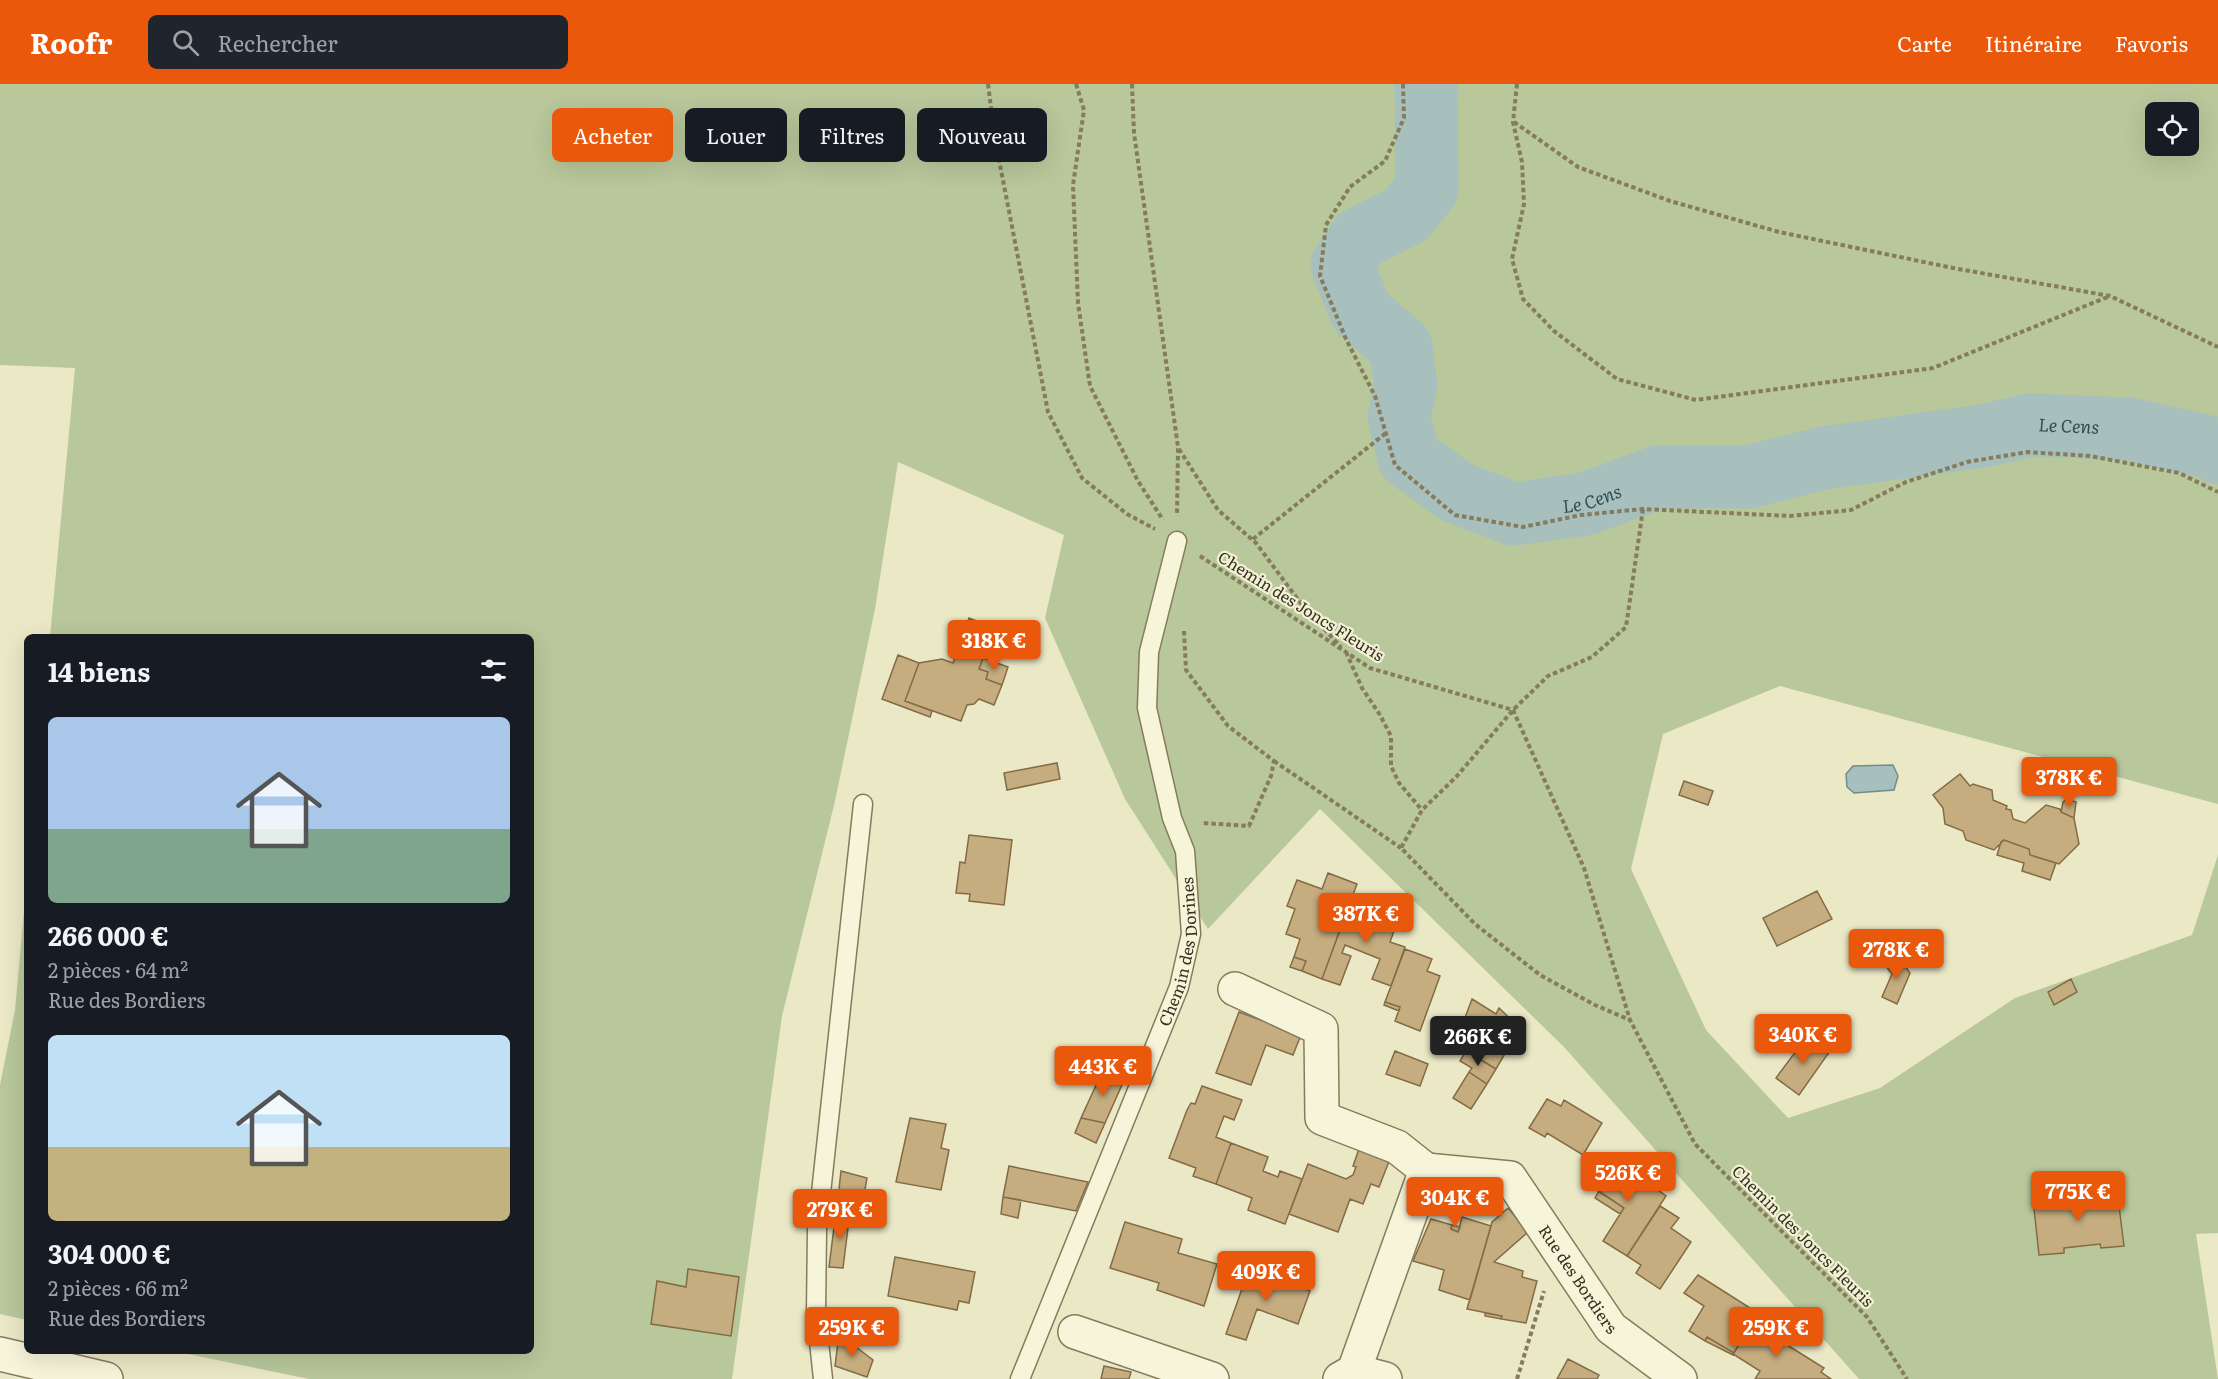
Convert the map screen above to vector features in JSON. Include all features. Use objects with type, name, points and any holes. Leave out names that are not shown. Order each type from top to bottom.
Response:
[{"type":"street","points":[[1235,989],[1321,1029],[1322,1118],[1397,1147],[1426,1170],[1347,1375],[1385,1379]]},
{"type":"street","name":"Rue des Bordiers","points":[[1426,1170],[1510,1178],[1611,1328],[1680,1379]]},
{"type":"street","points":[[1075,1332],[1212,1379]]},
{"type":"street","points":[[0,1354],[106,1379]]},
{"type":"lane","name":"Chemin des Dorines","points":[[1020,1379],[1179,987],[1191,934],[1185,851],[1172,818],[1147,708],[1149,652],[1177,540]]},
{"type":"lane","points":[[823,1379],[816,1314],[816,1230],[863,804]]},
{"type":"path","name":"Chemin des Joncs Fleuris","points":[[988,84],[995,139],[1048,412],[1082,478],[1126,514],[1177,540],[1370,668],[1513,710]]},
{"type":"path","name":"Chemin des Joncs Fleuris","points":[[1076,84],[1084,110],[1073,185],[1078,303],[1090,386],[1138,481],[1177,540]]},
{"type":"path","points":[[1132,84],[1134,133],[1178,447],[1177,540]]},
{"type":"path","points":[[1403,84],[1404,118],[1385,161],[1350,187],[1326,225],[1320,276],[1346,339],[1375,396],[1395,465],[1455,516],[1523,527],[1581,515],[1643,509],[1790,516],[1851,510],[1906,482],[1957,465],[2027,452],[2090,456],[2180,472],[2218,492]]},
{"type":"path","points":[[1516,84],[1513,122],[1522,162],[1524,204],[1512,259],[1523,299],[1554,331],[1617,379],[1696,400],[1933,368],[2110,296]]},
{"type":"path","points":[[1513,122],[1578,167],[1681,204],[1779,232],[1953,268],[2110,296],[2218,347]]},
{"type":"path","points":[[1253,539],[1386,433]]},
{"type":"path","points":[[1178,447],[1218,510],[1253,539],[1302,605],[1346,652],[1362,688],[1380,715],[1390,736],[1391,766],[1399,783],[1422,810]]},
{"type":"path","points":[[1401,848],[1422,810],[1457,776],[1513,710],[1548,676],[1592,657],[1626,627],[1643,509]]},
{"type":"path","points":[[1184,628],[1186,670],[1228,726],[1274,761],[1401,848],[1475,924],[1540,975],[1595,1005],[1630,1020]]},
{"type":"path","points":[[1513,710],[1584,868],[1630,1020]]},
{"type":"path","points":[[1172,818],[1214,825],[1249,826],[1271,776],[1274,761]]},
{"type":"path","name":"Chemin des Joncs Fleuris","points":[[1630,1020],[1695,1144],[1867,1317],[1907,1379]]},
{"type":"path","points":[[1517,1379],[1557,1248]]},
{"type":"green space","points":[[0,84],[2218,84],[2218,804],[1780,686],[1663,734],[1631,869],[1706,1030],[1788,1118],[1880,1088],[2015,998],[2192,935],[2218,855],[2218,1233],[2196,1234],[2218,1379],[1859,1379],[1564,1047],[1320,809],[1208,929],[1125,799],[1045,618],[1064,535],[898,462],[875,609],[835,801],[782,1016],[732,1379],[309,1379],[188,1354],[534,1354],[534,634],[50,634],[75,368],[0,365]]},
{"type":"green space","points":[[24,911],[24,1319],[0,1314],[0,1085],[15,1010]]},
{"type":"water","points":[[1893,765],[1898,776],[1894,790],[1854,793],[1847,787],[1846,774],[1853,766]]},
{"type":"building","points":[[969,618],[994,628],[979,669],[988,672],[986,679],[1002,685],[994,705],[979,699],[974,704],[967,705],[961,721],[905,701],[919,663],[942,659],[953,663]]},
{"type":"building","points":[[898,655],[919,663],[905,701],[932,711],[930,717],[882,699]]},
{"type":"building","points":[[983,658],[1008,667],[1002,685],[986,679],[988,672],[979,669]]},
{"type":"building","points":[[1057,763],[1060,779],[1007,790],[1004,773]]},
{"type":"building","points":[[1960,774],[1970,786],[1973,784],[1992,790],[1993,800],[2007,806],[2006,809],[2011,810],[2013,819],[2025,823],[2046,805],[2060,809],[2061,812],[2074,818],[2079,844],[2059,864],[2030,855],[2029,849],[2004,840],[1994,850],[1966,840],[1963,831],[1945,824],[1943,808],[1933,795]]},
{"type":"building","points":[[1684,781],[1713,791],[1708,805],[1679,795]]},
{"type":"building","points":[[2067,799],[2076,802],[2074,818],[2061,812],[2063,802]]},
{"type":"building","points":[[969,835],[1012,840],[1004,905],[969,901],[970,894],[956,893],[960,862],[965,863]]},
{"type":"building","points":[[2004,840],[2029,849],[2030,855],[2056,863],[2050,880],[2022,871],[2024,863],[1997,855],[2001,842]]},
{"type":"building","points":[[1328,873],[1357,884],[1322,979],[1302,971],[1306,961],[1294,957],[1300,939],[1286,934],[1295,909],[1287,906],[1297,880],[1322,889]]},
{"type":"building","points":[[1817,891],[1832,919],[1777,946],[1763,918]]},
{"type":"building","points":[[1350,902],[1398,920],[1390,942],[1405,947],[1391,986],[1372,979],[1380,959],[1345,945],[1342,953],[1351,956],[1340,985],[1322,979]]},
{"type":"building","points":[[1405,949],[1432,959],[1427,971],[1440,976],[1420,1031],[1395,1021],[1400,1007],[1385,1002]]},
{"type":"building","points":[[1898,956],[1910,973],[1897,1004],[1882,997],[1892,974],[1885,965]]},
{"type":"building","points":[[1294,957],[1306,961],[1302,971],[1290,967]]},
{"type":"building","points":[[2071,979],[2077,992],[2054,1005],[2048,992]]},
{"type":"building","points":[[1472,999],[1496,1014],[1499,1008],[1520,1028],[1496,1069],[1455,1044]]},
{"type":"building","points":[[1385,1002],[1400,1007],[1399,1011],[1384,1005]]},
{"type":"building","points":[[1239,1012],[1301,1035],[1293,1055],[1266,1045],[1251,1085],[1216,1073]]},
{"type":"building","points":[[1808,1035],[1830,1051],[1799,1095],[1776,1078]]},
{"type":"building","points":[[1395,1051],[1428,1064],[1420,1086],[1386,1074]]},
{"type":"building","points":[[1466,1051],[1496,1069],[1487,1084],[1469,1072],[1472,1068],[1460,1061]]},
{"type":"building","points":[[1104,1068],[1125,1078],[1105,1123],[1081,1118]]},
{"type":"building","points":[[1469,1072],[1487,1084],[1471,1109],[1453,1098]]},
{"type":"building","points":[[1202,1086],[1242,1100],[1234,1120],[1224,1116],[1216,1137],[1231,1143],[1216,1184],[1193,1176],[1196,1168],[1169,1158],[1187,1110],[1191,1103],[1195,1104]]},
{"type":"building","points":[[1547,1099],[1561,1106],[1564,1100],[1602,1123],[1583,1155],[1547,1133],[1545,1137],[1529,1128]]},
{"type":"building","points":[[910,1118],[946,1124],[941,1148],[949,1150],[941,1190],[896,1182]]},
{"type":"building","points":[[1081,1118],[1105,1123],[1096,1143],[1075,1133]]},
{"type":"building","points":[[1231,1143],[1268,1157],[1263,1171],[1278,1177],[1280,1171],[1302,1179],[1285,1224],[1248,1210],[1252,1198],[1216,1184]]},
{"type":"building","points":[[1360,1146],[1390,1159],[1379,1187],[1371,1184],[1363,1204],[1350,1199],[1338,1232],[1289,1214],[1308,1164],[1346,1179],[1353,1175],[1356,1167],[1353,1166]]},
{"type":"building","points":[[1612,1156],[1655,1184],[1654,1187],[1666,1196],[1627,1256],[1603,1241],[1624,1208],[1592,1187]]},
{"type":"building","points":[[1009,1166],[1088,1182],[1076,1211],[1003,1197]]},
{"type":"building","points":[[841,1171],[867,1178],[863,1201],[838,1198]]},
{"type":"building","points":[[2117,1190],[2124,1246],[2101,1248],[2100,1244],[2064,1248],[2064,1253],[2039,1255],[2033,1199]]},
{"type":"building","points":[[1599,1191],[1624,1208],[1620,1214],[1595,1198]]},
{"type":"building","points":[[1003,1197],[1021,1200],[1018,1218],[1001,1214]]},
{"type":"building","points":[[1660,1206],[1679,1218],[1671,1228],[1691,1242],[1660,1289],[1636,1273],[1641,1265],[1627,1256]]},
{"type":"building","points":[[1508,1208],[1528,1232],[1494,1262],[1523,1271],[1522,1277],[1537,1281],[1526,1323],[1501,1319],[1502,1316],[1467,1309],[1492,1222]]},
{"type":"building","points":[[836,1211],[850,1212],[843,1268],[829,1267]]},
{"type":"building","points":[[1462,1217],[1491,1226],[1470,1300],[1439,1290],[1444,1270],[1413,1261],[1431,1219],[1452,1225],[1451,1229],[1458,1232]]},
{"type":"building","points":[[1125,1222],[1182,1239],[1178,1253],[1217,1264],[1204,1306],[1157,1290],[1159,1283],[1110,1268]]},
{"type":"building","points":[[1452,1225],[1460,1227],[1458,1232],[1451,1229]]},
{"type":"building","points":[[895,1257],[975,1272],[969,1303],[959,1301],[957,1310],[888,1296]]},
{"type":"building","points":[[688,1269],[739,1277],[731,1336],[651,1324],[657,1281],[686,1287]]},
{"type":"building","points":[[1249,1269],[1310,1291],[1298,1324],[1257,1309],[1246,1340],[1226,1334]]},
{"type":"building","points":[[1698,1275],[1758,1313],[1734,1353],[1707,1337],[1705,1341],[1689,1331],[1704,1306],[1684,1293]]},
{"type":"building","points":[[1485,1313],[1502,1316],[1501,1319],[1485,1316]]},
{"type":"building","points":[[1752,1323],[1824,1368],[1821,1372],[1831,1379],[1755,1379],[1760,1371],[1733,1354]]},
{"type":"building","points":[[839,1334],[873,1360],[867,1377],[835,1366]]},
{"type":"building","points":[[1707,1337],[1734,1353],[1733,1355],[1705,1341]]},
{"type":"building","points":[[1568,1359],[1599,1375],[1597,1379],[1557,1379]]},
{"type":"building","points":[[1104,1366],[1131,1372],[1129,1379],[1101,1379]]},
{"type":"waterway","name":"Le Cens","points":[[1426,84],[1427,189],[1406,215],[1360,238],[1342,265],[1361,312],[1401,347],[1406,386],[1399,417],[1409,458],[1458,493],[1514,514],[1586,504],[1658,477],[1748,477],[1824,458],[1982,436],[2031,425],[2129,429],[2213,448],[2218,453]]}]
